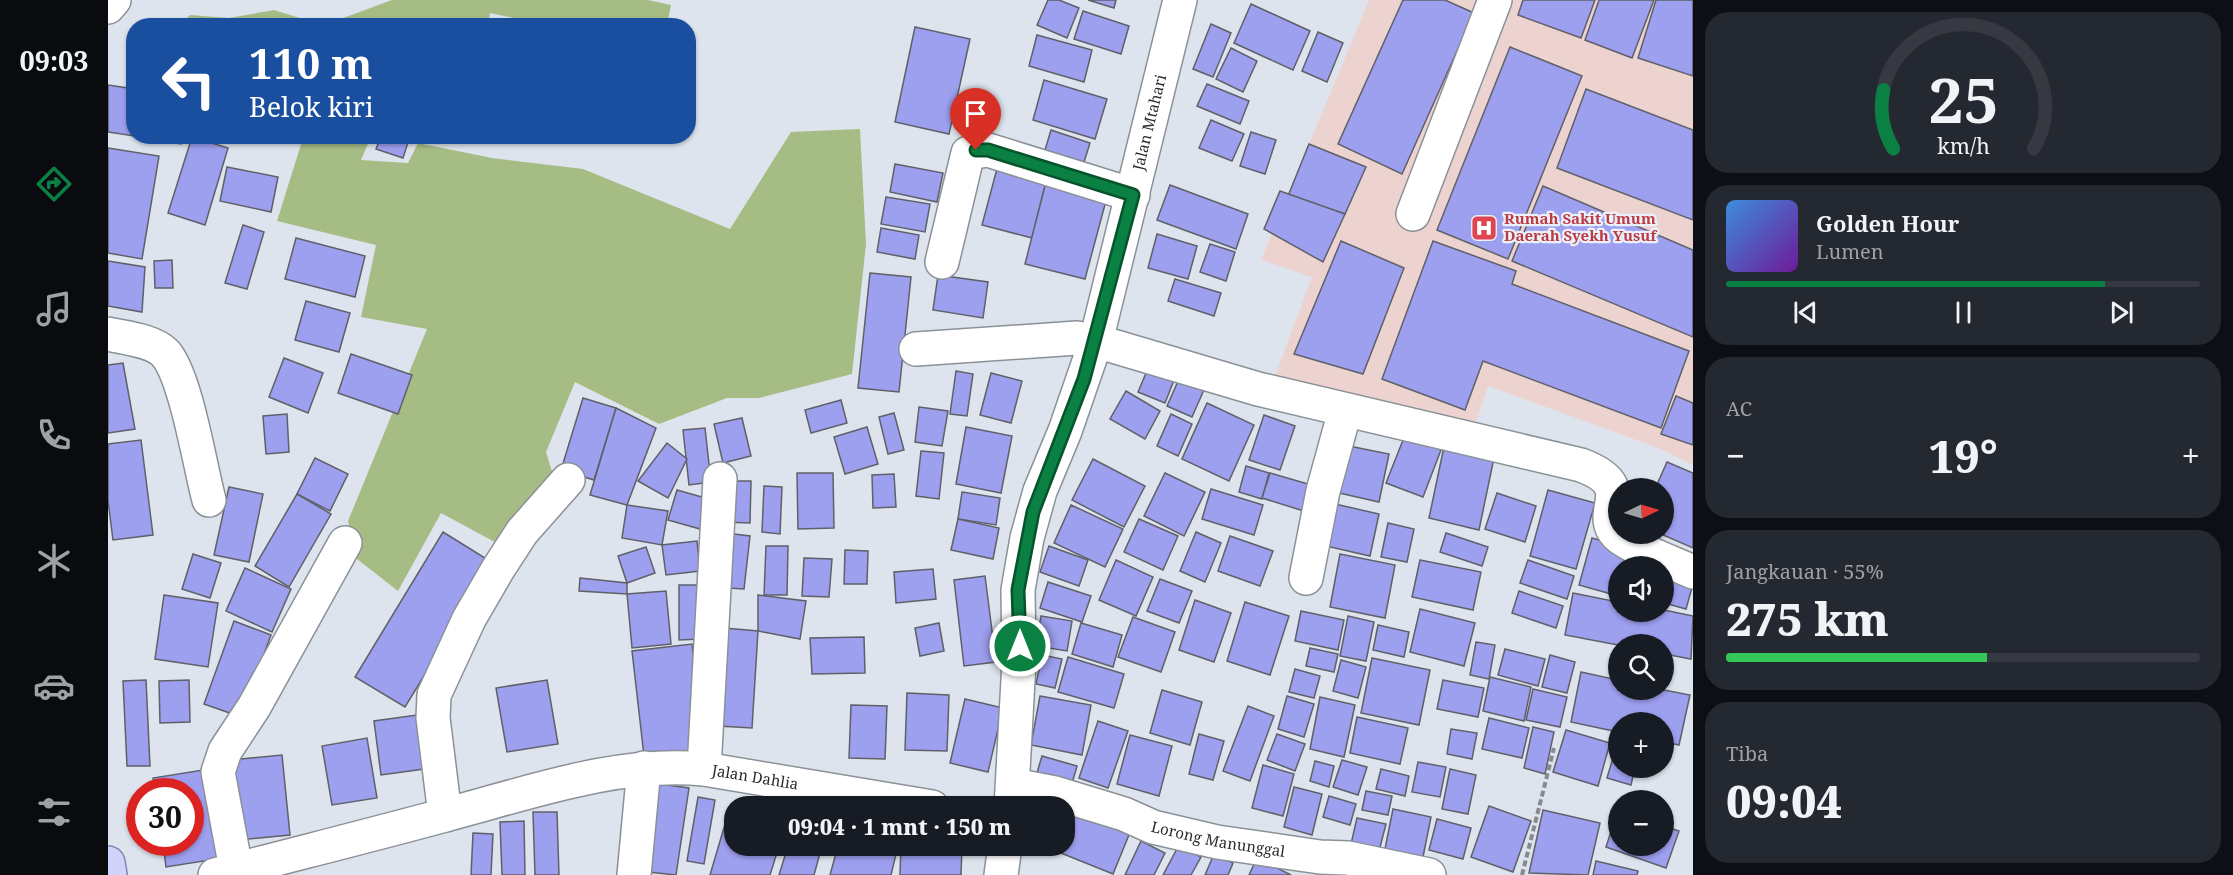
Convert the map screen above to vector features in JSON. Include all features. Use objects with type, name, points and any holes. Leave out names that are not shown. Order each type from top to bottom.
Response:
[{"type":"main road","points":[[108,863],[110,875]]},
{"type":"street","points":[[108,7],[114,0]]},
{"type":"street","name":"Jalan Mtahari","points":[[1012,796],[1019,662],[1018,590],[1024,550],[1040,491],[1065,431],[1096,341],[1180,0]]},
{"type":"street","points":[[1413,214],[1495,0]]},
{"type":"street","points":[[942,262],[968,153],[976,150],[988,150],[1133,195]]},
{"type":"street","points":[[108,334],[141,341],[164,353],[178,378],[208,500]]},
{"type":"street","points":[[916,349],[1077,338],[1096,341],[1258,389],[1581,465],[1601,473],[1609,480],[1612,492],[1611,521],[1619,536],[1693,572]]},
{"type":"street","points":[[1306,578],[1323,491],[1345,411]]},
{"type":"street","points":[[704,769],[720,479]]},
{"type":"street","points":[[445,815],[433,718],[434,695],[469,619],[498,569],[522,532],[568,480]]},
{"type":"street","points":[[226,872],[218,772],[220,759],[254,707],[345,543]]},
{"type":"street","name":"Jalan Dahlia","points":[[226,872],[569,782],[644,768],[671,766],[704,769],[866,796]]},
{"type":"street","points":[[634,875],[644,768]]},
{"type":"street","name":"Lorong Manunggal","points":[[1012,796],[1055,793],[1065,796]]},
{"type":"street","name":"Lorong Manunggal","points":[[1075,799],[1124,814],[1153,826],[1217,842],[1320,857],[1348,858],[1429,875]]},
{"type":"street","points":[[1001,875],[1004,856]]},
{"type":"path","points":[[1521,875],[1554,748]]},
{"type":"shaded area","name":"Rumah Sakit Umum Daerah Syekh Yusuf","points":[[1369,0],[1693,0],[1693,465],[1656,447],[1488,386],[1473,430],[1275,376],[1312,277],[1261,260]]},
{"type":"green space","points":[[392,0],[648,0],[671,5],[668,18],[514,18],[490,13],[489,18],[343,18]]},
{"type":"green space","points":[[274,10],[300,18],[229,18]]},
{"type":"green space","points":[[190,15],[229,18],[187,18]]},
{"type":"green space","points":[[860,129],[866,244],[852,374],[759,398],[727,398],[659,424],[575,382],[546,452],[560,498],[504,547],[441,513],[398,591],[357,559],[348,521],[427,329],[361,317],[376,245],[277,221],[301,144],[368,144],[361,160],[408,163],[418,144],[423,144],[492,158],[583,169],[730,229],[791,132]]},
{"type":"building","points":[[1048,0],[1059,0],[1079,8],[1067,38],[1037,25]]},
{"type":"building","points":[[1088,0],[1116,0],[1114,8]]},
{"type":"building","points":[[1403,0],[1445,0],[1474,13],[1402,174],[1338,144]]},
{"type":"building","points":[[1523,0],[1595,0],[1581,38],[1518,15]]},
{"type":"building","points":[[1599,0],[1654,0],[1632,58],[1585,40]]},
{"type":"building","points":[[1656,0],[1693,0],[1693,76],[1638,58]]},
{"type":"building","points":[[1251,4],[1310,31],[1293,70],[1234,43]]},
{"type":"building","points":[[1083,11],[1129,26],[1121,54],[1074,39]]},
{"type":"building","points":[[1211,24],[1231,33],[1213,77],[1193,69]]},
{"type":"building","points":[[915,27],[970,39],[949,134],[895,122]]},
{"type":"building","points":[[1318,32],[1343,43],[1327,82],[1302,71]]},
{"type":"building","points":[[1037,35],[1092,50],[1084,82],[1029,66]]},
{"type":"building","points":[[1510,47],[1582,76],[1508,259],[1437,230]]},
{"type":"building","points":[[1231,48],[1257,61],[1243,92],[1216,79]]},
{"type":"building","points":[[1044,80],[1107,99],[1095,139],[1033,120]]},
{"type":"building","points":[[1207,84],[1249,101],[1240,124],[1197,106]]},
{"type":"building","points":[[108,85],[126,88],[126,135],[108,132]]},
{"type":"building","points":[[1586,89],[1693,130],[1693,220],[1557,168]]},
{"type":"building","points":[[1211,120],[1244,134],[1232,161],[1199,148]]},
{"type":"building","points":[[1051,130],[1090,143],[1084,162],[1045,150]]},
{"type":"building","points":[[1251,132],[1276,140],[1265,174],[1240,166]]},
{"type":"building","points":[[190,144],[215,144],[228,148],[205,225],[168,213]]},
{"type":"building","points":[[378,144],[407,144],[403,158],[376,149]]},
{"type":"building","points":[[1309,144],[1366,167],[1345,214],[1288,196]]},
{"type":"building","points":[[108,148],[159,156],[142,259],[108,253]]},
{"type":"building","points":[[895,164],[943,173],[937,202],[890,192]]},
{"type":"building","points":[[998,165],[1047,178],[1032,238],[982,225]]},
{"type":"building","points":[[227,167],[278,177],[271,212],[220,201]]},
{"type":"building","points":[[1047,178],[1107,197],[1085,279],[1025,264]]},
{"type":"building","points":[[1170,185],[1248,214],[1236,249],[1157,220]]},
{"type":"building","points":[[1543,186],[1693,250],[1693,337],[1512,261]]},
{"type":"building","points":[[1280,191],[1345,214],[1323,262],[1264,229]]},
{"type":"building","points":[[886,197],[930,204],[925,232],[881,224]]},
{"type":"building","points":[[243,225],[264,232],[247,289],[225,283]]},
{"type":"building","points":[[881,228],[919,235],[915,259],[877,252]]},
{"type":"building","points":[[1157,234],[1197,246],[1188,279],[1148,268]]},
{"type":"building","points":[[296,238],[365,256],[355,297],[285,279]]},
{"type":"building","points":[[1341,241],[1404,268],[1363,374],[1294,354]]},
{"type":"building","points":[[1433,241],[1516,271],[1512,284],[1689,351],[1661,428],[1483,361],[1465,410],[1382,379]]},
{"type":"building","points":[[1210,244],[1235,252],[1226,281],[1200,272]]},
{"type":"building","points":[[172,260],[173,288],[155,288],[154,261]]},
{"type":"building","points":[[108,261],[145,267],[142,312],[108,306]]},
{"type":"building","points":[[870,273],[911,277],[899,392],[858,388]]},
{"type":"building","points":[[938,275],[988,282],[983,318],[933,310]]},
{"type":"building","points":[[1175,279],[1221,293],[1214,316],[1168,301]]},
{"type":"building","points":[[306,301],[350,313],[339,352],[295,340]]},
{"type":"building","points":[[351,354],[412,375],[398,414],[338,393]]},
{"type":"building","points":[[284,358],[323,373],[308,413],[269,397]]},
{"type":"building","points":[[1152,359],[1178,370],[1165,403],[1138,392]]},
{"type":"building","points":[[123,363],[135,429],[108,433],[108,365]]},
{"type":"building","points":[[956,371],[973,374],[967,416],[950,414]]},
{"type":"building","points":[[1182,372],[1207,383],[1192,417],[1167,406]]},
{"type":"building","points":[[991,373],[1022,381],[1011,423],[980,415]]},
{"type":"building","points":[[1126,391],[1160,411],[1145,439],[1110,419]]},
{"type":"building","points":[[1676,396],[1693,403],[1693,445],[1661,434]]},
{"type":"building","points":[[583,398],[616,408],[594,480],[561,470]]},
{"type":"building","points":[[841,400],[847,423],[811,433],[805,410]]},
{"type":"building","points":[[1207,403],[1254,425],[1229,481],[1182,459]]},
{"type":"building","points":[[919,407],[948,411],[942,446],[915,442]]},
{"type":"building","points":[[616,408],[656,428],[627,505],[590,495]]},
{"type":"building","points":[[894,413],[904,450],[888,454],[879,417]]},
{"type":"building","points":[[287,414],[289,452],[266,454],[263,416]]},
{"type":"building","points":[[1171,414],[1192,424],[1178,456],[1157,446]]},
{"type":"building","points":[[1264,415],[1295,426],[1280,470],[1249,460]]},
{"type":"building","points":[[742,418],[751,456],[723,463],[714,424]]},
{"type":"building","points":[[867,427],[878,464],[845,474],[834,437]]},
{"type":"building","points":[[966,427],[1012,436],[1001,493],[956,484]]},
{"type":"building","points":[[705,428],[711,482],[689,485],[683,430]]},
{"type":"building","points":[[1405,435],[1441,450],[1423,497],[1386,483]]},
{"type":"building","points":[[141,440],[153,535],[113,540],[108,501],[108,444]]},
{"type":"building","points":[[1445,442],[1495,453],[1479,530],[1429,518]]},
{"type":"building","points":[[667,443],[687,459],[668,498],[638,481]]},
{"type":"building","points":[[1349,446],[1389,454],[1379,502],[1339,493]]},
{"type":"building","points":[[921,451],[944,453],[939,499],[916,496]]},
{"type":"building","points":[[315,458],[348,474],[330,511],[297,494]]},
{"type":"building","points":[[1093,459],[1145,486],[1124,527],[1072,500]]},
{"type":"building","points":[[1667,462],[1693,473],[1693,548],[1674,540],[1674,478],[1660,478]]},
{"type":"building","points":[[1246,466],[1269,473],[1262,499],[1239,492]]},
{"type":"building","points":[[797,473],[833,473],[834,528],[798,529]]},
{"type":"building","points":[[1165,473],[1205,492],[1184,536],[1144,516]]},
{"type":"building","points":[[1270,473],[1315,486],[1307,512],[1262,498]]},
{"type":"building","points":[[894,474],[896,507],[873,508],[872,475]]},
{"type":"building","points":[[724,481],[751,481],[750,523],[724,522]]},
{"type":"building","points":[[764,486],[782,487],[780,534],[762,532]]},
{"type":"building","points":[[229,487],[263,494],[249,562],[214,555]]},
{"type":"building","points":[[1211,489],[1263,505],[1254,535],[1202,519]]},
{"type":"building","points":[[677,490],[709,499],[700,529],[668,520]]},
{"type":"building","points":[[1548,490],[1595,503],[1576,569],[1530,556]]},
{"type":"building","points":[[962,492],[1000,498],[996,525],[958,519]]},
{"type":"building","points":[[1497,493],[1536,506],[1525,542],[1485,529]]},
{"type":"building","points":[[297,494],[331,514],[289,587],[255,566]]},
{"type":"building","points":[[1335,504],[1379,514],[1370,556],[1326,546]]},
{"type":"building","points":[[627,505],[668,511],[662,545],[622,538]]},
{"type":"building","points":[[1071,505],[1123,529],[1105,567],[1054,543]]},
{"type":"building","points":[[958,519],[999,528],[993,559],[951,550]]},
{"type":"building","points":[[1139,519],[1178,536],[1163,570],[1124,552]]},
{"type":"building","points":[[1388,523],[1414,529],[1407,562],[1381,557]]},
{"type":"building","points":[[443,532],[493,563],[405,707],[355,677]]},
{"type":"building","points":[[1196,532],[1221,543],[1205,582],[1180,571]]},
{"type":"building","points":[[1446,533],[1488,547],[1482,566],[1440,552]]},
{"type":"building","points":[[734,534],[750,536],[744,589],[728,588]]},
{"type":"building","points":[[1230,536],[1273,551],[1260,586],[1218,571]]},
{"type":"building","points":[[1592,538],[1652,555],[1608,556],[1608,593],[1579,585]]},
{"type":"building","points":[[697,541],[700,571],[666,575],[662,545]]},
{"type":"building","points":[[766,546],[788,546],[787,595],[764,595]]},
{"type":"building","points":[[1049,546],[1088,560],[1079,586],[1040,572]]},
{"type":"building","points":[[646,547],[655,573],[627,583],[618,556]]},
{"type":"building","points":[[845,550],[868,551],[867,584],[844,584]]},
{"type":"building","points":[[193,554],[221,563],[210,598],[182,589]]},
{"type":"building","points":[[1340,554],[1395,565],[1385,618],[1330,607]]},
{"type":"building","points":[[804,558],[832,559],[829,597],[802,596]]},
{"type":"building","points":[[1116,560],[1153,577],[1136,616],[1099,600]]},
{"type":"building","points":[[1420,560],[1481,572],[1473,610],[1412,597]]},
{"type":"building","points":[[1528,560],[1574,576],[1567,599],[1520,583]]},
{"type":"building","points":[[245,568],[291,589],[272,632],[226,611]]},
{"type":"building","points":[[933,569],[936,599],[896,603],[894,572]]},
{"type":"building","points":[[1674,573],[1693,584],[1686,609],[1674,606]]},
{"type":"building","points":[[985,576],[996,662],[964,666],[954,580]]},
{"type":"building","points":[[580,578],[627,583],[627,594],[579,591]]},
{"type":"building","points":[[1160,579],[1192,591],[1179,623],[1147,611]]},
{"type":"building","points":[[1048,582],[1091,596],[1082,622],[1040,608]]},
{"type":"building","points":[[679,585],[699,585],[700,639],[679,640]]},
{"type":"building","points":[[666,591],[671,644],[632,648],[627,594]]},
{"type":"building","points":[[1519,591],[1563,606],[1556,628],[1512,613]]},
{"type":"building","points":[[1573,593],[1608,600],[1608,622],[1674,622],[1674,612],[1693,616],[1691,659],[1674,656],[1674,634],[1608,634],[1608,643],[1565,635]]},
{"type":"building","points":[[164,595],[218,603],[208,667],[155,659]]},
{"type":"building","points":[[758,595],[806,601],[800,639],[758,631]]},
{"type":"building","points":[[1195,600],[1231,613],[1214,662],[1179,650]]},
{"type":"building","points":[[1245,602],[1289,616],[1270,675],[1227,661]]},
{"type":"building","points":[[1420,609],[1475,623],[1464,666],[1410,652]]},
{"type":"building","points":[[1301,611],[1344,620],[1338,650],[1295,641]]},
{"type":"building","points":[[1041,616],[1072,621],[1067,651],[1036,646]]},
{"type":"building","points":[[1348,616],[1374,622],[1366,661],[1340,656]]},
{"type":"building","points":[[1133,617],[1175,632],[1161,672],[1118,657]]},
{"type":"building","points":[[234,621],[271,635],[241,717],[204,704]]},
{"type":"building","points":[[939,623],[944,651],[920,656],[915,628]]},
{"type":"building","points":[[1081,623],[1122,635],[1113,667],[1072,654]]},
{"type":"building","points":[[1378,625],[1409,632],[1404,657],[1373,650]]},
{"type":"building","points":[[724,628],[758,631],[752,728],[718,726]]},
{"type":"building","points":[[864,637],[865,673],[812,674],[810,638]]},
{"type":"building","points":[[1476,642],[1495,645],[1489,679],[1470,675]]},
{"type":"building","points":[[692,644],[704,749],[644,756],[632,651]]},
{"type":"building","points":[[1310,648],[1338,654],[1334,672],[1306,666]]},
{"type":"building","points":[[1505,649],[1545,659],[1538,686],[1498,675]]},
{"type":"building","points":[[1042,655],[1062,659],[1055,688],[1036,684]]},
{"type":"building","points":[[1550,655],[1575,662],[1567,693],[1542,687]]},
{"type":"building","points":[[1068,657],[1124,674],[1114,708],[1058,692]]},
{"type":"building","points":[[1372,658],[1430,670],[1419,725],[1361,713]]},
{"type":"building","points":[[1341,660],[1366,667],[1358,698],[1333,691]]},
{"type":"building","points":[[1295,669],[1320,676],[1314,698],[1289,692]]},
{"type":"building","points":[[1581,672],[1608,678],[1608,700],[1674,700],[1674,692],[1690,695],[1679,745],[1674,744],[1674,712],[1608,712],[1608,730],[1571,722]]},
{"type":"building","points":[[1490,677],[1531,687],[1524,721],[1483,711]]},
{"type":"building","points":[[146,680],[150,766],[127,766],[123,681]]},
{"type":"building","points":[[189,680],[190,722],[160,723],[159,681]]},
{"type":"building","points":[[547,680],[558,744],[507,752],[496,688]]},
{"type":"building","points":[[1443,680],[1484,688],[1478,717],[1437,709]]},
{"type":"building","points":[[1533,689],[1567,697],[1560,727],[1526,720]]},
{"type":"building","points":[[1162,690],[1202,702],[1190,745],[1150,733]]},
{"type":"building","points":[[907,693],[949,695],[947,751],[905,750]]},
{"type":"building","points":[[1040,696],[1091,705],[1082,755],[1031,745]]},
{"type":"building","points":[[1287,696],[1314,704],[1304,737],[1278,729]]},
{"type":"building","points":[[1320,697],[1355,705],[1344,757],[1310,749]]},
{"type":"building","points":[[965,699],[1003,708],[988,772],[950,763]]},
{"type":"building","points":[[851,705],[887,706],[885,759],[849,758]]},
{"type":"building","points":[[1248,706],[1274,716],[1250,781],[1223,771]]},
{"type":"building","points":[[417,715],[424,769],[381,775],[374,721]]},
{"type":"building","points":[[1357,717],[1408,728],[1400,764],[1350,753]]},
{"type":"building","points":[[1489,718],[1529,728],[1522,758],[1482,749]]},
{"type":"building","points":[[1098,721],[1128,731],[1108,788],[1079,778]]},
{"type":"building","points":[[1533,727],[1554,732],[1545,774],[1524,768]]},
{"type":"building","points":[[1451,729],[1477,733],[1472,759],[1447,754]]},
{"type":"building","points":[[1566,730],[1608,742],[1598,786],[1553,772]]},
{"type":"building","points":[[1199,734],[1224,741],[1213,780],[1189,774]]},
{"type":"building","points":[[1277,734],[1305,744],[1295,771],[1267,760]]},
{"type":"building","points":[[1130,735],[1172,746],[1159,796],[1117,784]]},
{"type":"building","points":[[367,738],[377,798],[332,805],[322,746]]},
{"type":"building","points":[[282,755],[290,835],[239,840],[231,760]]},
{"type":"building","points":[[1042,756],[1077,766],[1071,787],[1036,776]]},
{"type":"building","points":[[1342,760],[1367,767],[1358,795],[1333,787]]},
{"type":"building","points":[[1315,761],[1334,766],[1329,787],[1310,781]]},
{"type":"building","points":[[1418,762],[1446,767],[1440,797],[1412,792]]},
{"type":"building","points":[[1263,765],[1294,774],[1283,816],[1252,808]]},
{"type":"building","points":[[209,769],[223,858],[166,867],[165,856],[204,856],[204,778],[153,778]]},
{"type":"building","points":[[1381,769],[1409,776],[1405,796],[1376,789]]},
{"type":"building","points":[[1450,769],[1476,775],[1468,814],[1442,809]]},
{"type":"building","points":[[1608,775],[1608,778],[1633,778],[1631,785],[1607,778]]},
{"type":"building","points":[[652,783],[689,788],[676,875],[639,871]]},
{"type":"building","points":[[1294,787],[1322,794],[1312,835],[1284,827]]},
{"type":"building","points":[[1366,791],[1392,796],[1388,815],[1362,810]]},
{"type":"building","points":[[1329,796],[1356,804],[1350,825],[1323,817]]},
{"type":"building","points":[[698,797],[715,800],[704,864],[687,861]]},
{"type":"building","points":[[1489,806],[1531,821],[1513,872],[1471,857]]},
{"type":"building","points":[[1393,809],[1431,817],[1423,857],[1385,849]]},
{"type":"building","points":[[1075,810],[1131,830],[1113,874],[1068,856],[1075,856]]},
{"type":"building","points":[[1543,810],[1600,823],[1588,875],[1529,873]]},
{"type":"building","points":[[533,812],[557,812],[559,875],[535,875]]},
{"type":"building","points":[[1357,818],[1386,824],[1379,851],[1351,844]]},
{"type":"building","points":[[1437,819],[1471,828],[1463,859],[1429,850]]},
{"type":"building","points":[[524,821],[525,875],[502,875],[500,822]]},
{"type":"building","points":[[724,828],[724,856],[776,856],[770,875],[710,875]]},
{"type":"building","points":[[1674,829],[1679,831],[1674,845]]},
{"type":"building","points":[[473,833],[493,834],[491,875],[471,875]]},
{"type":"building","points":[[1141,841],[1165,853],[1154,875],[1125,875]]},
{"type":"building","points":[[1179,845],[1201,857],[1191,875],[1163,875]]},
{"type":"building","points":[[1214,854],[1233,863],[1228,875],[1205,875]]},
{"type":"building","points":[[785,856],[819,856],[814,875],[779,875]]},
{"type":"building","points":[[835,856],[896,856],[891,875],[830,875]]},
{"type":"building","points":[[901,856],[962,856],[961,875],[900,875]]},
{"type":"building","points":[[1632,856],[1670,856],[1666,868]]},
{"type":"building","points":[[1257,858],[1291,875],[1249,875]]},
{"type":"building","points":[[1596,861],[1638,871],[1637,875],[1593,875]]},
{"type":"place","name":"Rumah Sakit Umum Daerah Syekh Yusuf","points":[[1484,228]]},
{"type":"route","points":[[976,150],[988,150],[1133,195],[1096,341],[1065,431],[1033,512],[1018,590],[1020,646]]}]
